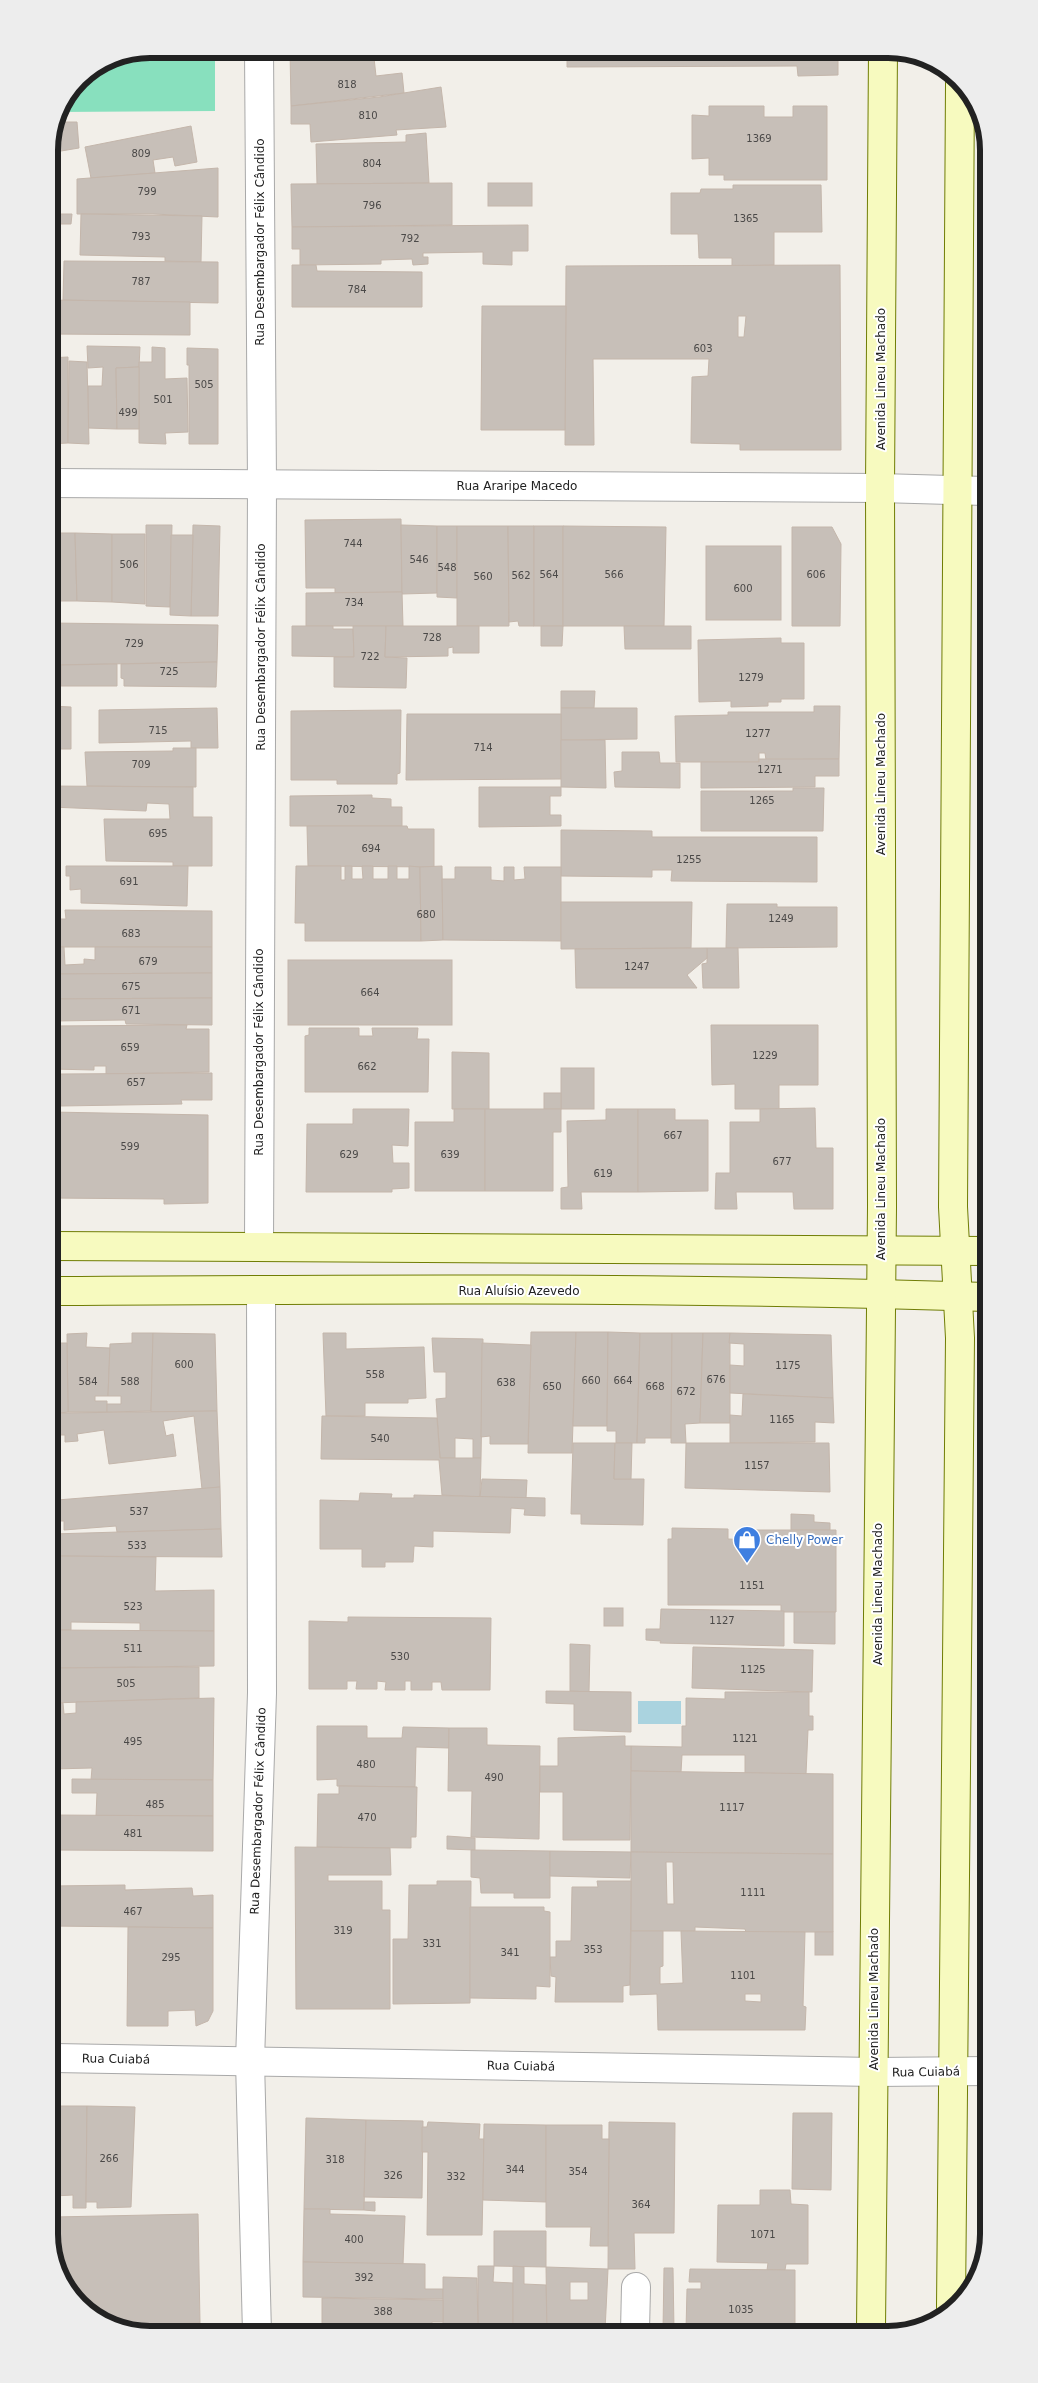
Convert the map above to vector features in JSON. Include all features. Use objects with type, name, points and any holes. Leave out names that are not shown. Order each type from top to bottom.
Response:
[{"type":"street","name":"Rua Desembargador Félix Cândido","points":[[259,58],[262,484],[259,1246]]},
{"type":"street","name":"Avenida Lineu Machado","points":[[872,2326],[881,1250],[880,488],[883,58]]},
{"type":"street","points":[[951,2300],[955,2071],[960,1338],[953,1197],[960,93]]},
{"type":"street","name":"Rua Araripe Macedo","points":[[58,483],[880,488],[980,491]]},
{"type":"street","points":[[58,1246],[980,1251]]},
{"type":"street","name":"Rua Desembargador Félix Cândido","points":[[257,2325],[250,2061],[262,1693],[262,1290]]},
{"type":"street","name":"Rua Aluísio Azevedo","points":[[58,1291],[880,1293],[980,1297]]},
{"type":"street","name":"Rua Cuiabá","points":[[58,2058],[874,2072],[980,2071]]},
{"type":"street","points":[[635,2326],[636,2287]]},
{"type":"green space","points":[[138,58],[215,58],[215,111],[66,112],[73,99],[89,80],[114,65]]},
{"type":"water","points":[[638,1701],[681,1701],[681,1724],[638,1724]]},
{"type":"building","points":[[290,58],[374,58],[376,76],[402,73],[404,93],[291,106]]},
{"type":"building","points":[[567,58],[838,58],[838,75],[798,76],[797,66],[567,67]]},
{"type":"building","points":[[441,87],[446,127],[396,130],[397,135],[311,142],[310,124],[291,124],[291,106],[379,97]]},
{"type":"building","points":[[709,106],[764,106],[764,117],[793,117],[793,106],[827,106],[827,180],[724,180],[724,175],[709,175],[709,158],[692,159],[692,115],[709,116]]},
{"type":"building","points":[[62,122],[77,122],[79,148],[58,152],[58,138]]},
{"type":"building","points":[[191,126],[197,162],[175,166],[173,157],[153,160],[155,173],[91,178],[85,147]]},
{"type":"building","points":[[426,133],[429,183],[317,184],[316,144],[406,142],[406,135]]},
{"type":"building","points":[[218,168],[218,217],[153,214],[77,214],[77,179]]},
{"type":"building","points":[[452,183],[452,225],[292,227],[291,184]]},
{"type":"building","points":[[488,183],[532,183],[532,206],[488,206]]},
{"type":"building","points":[[733,185],[821,185],[822,232],[774,232],[774,265],[732,266],[732,258],[699,258],[698,234],[671,234],[671,193],[700,193],[701,189],[733,189]]},
{"type":"building","points":[[58,214],[72,214],[71,224],[58,224]]},
{"type":"building","points":[[81,214],[202,216],[201,262],[165,261],[165,257],[80,255]]},
{"type":"building","points":[[528,225],[528,251],[512,251],[512,265],[483,264],[483,252],[423,253],[423,257],[428,257],[428,264],[413,265],[412,259],[381,260],[381,264],[300,265],[300,249],[292,249],[292,227]]},
{"type":"building","points":[[64,261],[218,262],[218,303],[63,300]]},
{"type":"building","points":[[292,265],[316,265],[317,271],[422,272],[422,307],[292,307]]},
{"type":"building","points":[[840,265],[841,450],[740,450],[740,444],[691,443],[692,377],[708,376],[709,359],[593,359],[594,445],[565,445],[566,266]],"holes":[[[738,316],[746,316],[744,337],[738,337]]]},
{"type":"building","points":[[58,300],[190,302],[190,335],[58,334]]},
{"type":"building","points":[[482,306],[566,306],[565,430],[481,430]]},
{"type":"building","points":[[87,346],[140,347],[139,367],[116,368],[117,429],[88,428],[88,386],[102,386],[103,367],[88,368]]},
{"type":"building","points":[[152,347],[165,348],[165,379],[187,378],[188,432],[165,433],[166,444],[139,443],[139,362],[152,362]]},
{"type":"building","points":[[187,348],[218,349],[218,444],[189,444],[189,365],[187,365]]},
{"type":"building","points":[[68,357],[68,443],[58,444],[58,358]]},
{"type":"building","points":[[69,361],[87,362],[89,444],[68,443]]},
{"type":"building","points":[[139,367],[139,429],[117,429],[116,368]]},
{"type":"building","points":[[401,519],[402,592],[335,593],[335,588],[306,588],[305,520]]},
{"type":"building","points":[[146,525],[172,525],[170,607],[146,606]]},
{"type":"building","points":[[193,525],[220,526],[218,616],[191,616]]},
{"type":"building","points":[[401,525],[437,526],[437,593],[402,594]]},
{"type":"building","points":[[437,526],[457,526],[457,598],[437,597]]},
{"type":"building","points":[[457,526],[508,526],[509,626],[457,626]]},
{"type":"building","points":[[508,526],[534,526],[534,626],[519,626],[518,621],[509,622]]},
{"type":"building","points":[[534,526],[563,526],[563,626],[534,626]]},
{"type":"building","points":[[563,526],[666,527],[664,626],[563,626]]},
{"type":"building","points":[[792,527],[832,527],[841,544],[840,626],[792,626]]},
{"type":"building","points":[[58,533],[75,533],[77,601],[58,601]]},
{"type":"building","points":[[75,533],[112,534],[112,602],[77,601]]},
{"type":"building","points":[[112,534],[145,534],[145,604],[112,602]]},
{"type":"building","points":[[171,535],[193,535],[191,616],[170,615]]},
{"type":"building","points":[[706,546],[781,546],[781,620],[706,620]]},
{"type":"building","points":[[402,592],[403,626],[306,626],[306,593]]},
{"type":"building","points":[[58,623],[218,625],[217,662],[58,665]]},
{"type":"building","points":[[292,626],[333,626],[333,629],[353,629],[354,657],[292,656]]},
{"type":"building","points":[[353,626],[386,626],[385,657],[407,658],[406,688],[334,687],[334,657],[354,657]]},
{"type":"building","points":[[386,626],[479,626],[479,653],[453,653],[453,647],[448,648],[448,656],[385,657]]},
{"type":"building","points":[[541,626],[563,626],[562,646],[541,646]]},
{"type":"building","points":[[624,626],[691,626],[691,649],[625,649]]},
{"type":"building","points":[[781,638],[781,643],[804,643],[804,699],[781,699],[781,702],[768,702],[768,706],[731,707],[731,701],[699,702],[698,640]]},
{"type":"building","points":[[217,662],[216,687],[124,686],[124,679],[121,678],[121,664]]},
{"type":"building","points":[[117,664],[117,686],[61,686],[61,665]]},
{"type":"building","points":[[561,691],[595,691],[594,708],[561,708]]},
{"type":"building","points":[[58,706],[71,707],[71,749],[58,749]]},
{"type":"building","points":[[814,706],[840,706],[839,759],[766,760],[765,753],[759,753],[759,762],[676,762],[675,716],[728,715],[728,712],[814,712]]},
{"type":"building","points":[[217,708],[218,748],[191,748],[191,741],[99,743],[99,710]]},
{"type":"building","points":[[561,708],[637,708],[637,739],[561,740]]},
{"type":"building","points":[[401,710],[400,773],[397,774],[397,784],[337,784],[337,780],[291,780],[291,711]]},
{"type":"building","points":[[407,714],[561,714],[561,779],[406,780]]},
{"type":"building","points":[[561,740],[605,740],[606,788],[561,787]]},
{"type":"building","points":[[173,748],[196,748],[196,787],[87,786],[85,752],[173,751]]},
{"type":"building","points":[[622,752],[659,752],[660,763],[680,763],[680,788],[615,787],[614,772],[622,771]]},
{"type":"building","points":[[759,759],[839,759],[839,776],[815,776],[815,787],[701,788],[701,762],[759,762]]},
{"type":"building","points":[[58,786],[193,787],[193,817],[212,817],[212,866],[173,866],[173,862],[106,861],[104,819],[170,819],[169,804],[147,803],[146,811],[58,807]]},
{"type":"building","points":[[479,787],[561,787],[561,796],[550,796],[550,815],[561,815],[561,826],[479,827]]},
{"type":"building","points":[[793,788],[824,788],[823,831],[701,831],[701,791],[793,791]]},
{"type":"building","points":[[372,795],[372,798],[391,799],[391,807],[402,807],[402,826],[290,826],[290,796]]},
{"type":"building","points":[[307,826],[407,826],[408,829],[434,829],[434,867],[308,866]]},
{"type":"building","points":[[561,830],[652,831],[652,837],[817,837],[817,882],[671,881],[672,870],[652,870],[652,877],[561,876]]},
{"type":"building","points":[[66,866],[188,866],[187,906],[81,903],[81,889],[70,890],[70,876],[66,876]]},
{"type":"building","points":[[296,866],[341,866],[341,880],[345,880],[345,866],[352,866],[352,879],[363,879],[362,866],[373,866],[373,879],[388,879],[388,866],[397,866],[397,879],[409,879],[409,866],[420,867],[421,941],[305,941],[305,923],[295,923]]},
{"type":"building","points":[[442,866],[443,940],[421,941],[420,867]]},
{"type":"building","points":[[455,867],[491,867],[491,880],[504,881],[504,867],[514,867],[514,880],[525,879],[524,867],[561,867],[561,941],[443,940],[442,879],[455,879]]},
{"type":"building","points":[[561,902],[692,902],[691,948],[561,949]]},
{"type":"building","points":[[727,904],[777,904],[777,907],[837,907],[837,947],[726,948]]},
{"type":"building","points":[[65,910],[212,911],[212,947],[58,947],[58,919],[66,919]]},
{"type":"building","points":[[58,947],[64,947],[65,965],[84,964],[84,959],[95,960],[95,947],[212,947],[212,973],[58,974]]},
{"type":"building","points":[[707,948],[738,948],[739,988],[703,988],[702,964],[707,963]]},
{"type":"building","points":[[707,948],[707,958],[687,975],[697,988],[576,988],[575,949]]},
{"type":"building","points":[[288,960],[452,960],[452,1025],[288,1025]]},
{"type":"building","points":[[212,973],[212,998],[58,999],[58,974]]},
{"type":"building","points":[[212,998],[212,1025],[126,1024],[125,1020],[58,1021],[58,999]]},
{"type":"building","points":[[187,1025],[186,1029],[209,1029],[209,1072],[106,1074],[106,1066],[94,1066],[94,1070],[58,1069],[58,1026]]},
{"type":"building","points":[[711,1025],[818,1025],[818,1085],[779,1085],[779,1109],[735,1109],[735,1084],[712,1085]]},
{"type":"building","points":[[309,1028],[359,1028],[359,1036],[373,1036],[372,1028],[418,1028],[417,1039],[429,1039],[428,1092],[305,1092],[305,1036],[309,1035]]},
{"type":"building","points":[[452,1052],[489,1053],[489,1109],[452,1109]]},
{"type":"building","points":[[561,1068],[594,1068],[594,1109],[561,1109]]},
{"type":"building","points":[[212,1073],[212,1100],[181,1100],[182,1104],[61,1106],[60,1074]]},
{"type":"building","points":[[544,1093],[561,1093],[561,1109],[544,1109]]},
{"type":"building","points":[[815,1108],[816,1148],[833,1148],[833,1209],[794,1209],[793,1192],[736,1192],[737,1209],[715,1209],[716,1173],[730,1173],[730,1122],[760,1122],[760,1109]]},
{"type":"building","points":[[353,1109],[409,1109],[408,1146],[392,1145],[393,1163],[409,1163],[409,1188],[392,1189],[392,1192],[306,1192],[307,1124],[353,1124]]},
{"type":"building","points":[[454,1109],[485,1109],[485,1191],[415,1191],[415,1122],[454,1122]]},
{"type":"building","points":[[485,1109],[561,1109],[561,1132],[553,1132],[553,1191],[485,1191]]},
{"type":"building","points":[[606,1109],[638,1109],[638,1192],[581,1192],[582,1209],[561,1209],[561,1188],[568,1187],[567,1121],[606,1120]]},
{"type":"building","points":[[638,1109],[675,1109],[675,1120],[708,1120],[708,1191],[638,1192]]},
{"type":"building","points":[[58,1112],[208,1115],[208,1203],[164,1204],[164,1199],[58,1198]]},
{"type":"building","points":[[531,1332],[576,1332],[572,1453],[528,1453]]},
{"type":"building","points":[[576,1332],[608,1332],[607,1426],[573,1426]]},
{"type":"building","points":[[608,1332],[640,1333],[637,1443],[616,1443],[616,1431],[607,1431]]},
{"type":"building","points":[[87,1333],[86,1347],[110,1348],[108,1396],[95,1396],[95,1401],[107,1401],[107,1412],[68,1412],[67,1334]]},
{"type":"building","points":[[132,1333],[153,1333],[151,1411],[107,1412],[107,1404],[121,1404],[121,1396],[108,1396],[110,1344],[132,1343]]},
{"type":"building","points":[[153,1333],[215,1334],[217,1411],[151,1412]]},
{"type":"building","points":[[323,1333],[346,1333],[346,1349],[424,1347],[426,1398],[408,1399],[408,1403],[365,1403],[365,1416],[326,1416]]},
{"type":"building","points":[[640,1333],[672,1333],[671,1438],[645,1438],[645,1443],[637,1443]]},
{"type":"building","points":[[672,1333],[703,1333],[700,1423],[685,1424],[686,1443],[671,1443]]},
{"type":"building","points":[[703,1333],[730,1333],[730,1423],[700,1423]]},
{"type":"building","points":[[730,1333],[831,1335],[833,1398],[730,1393],[730,1365],[744,1366],[744,1344],[729,1343]]},
{"type":"building","points":[[432,1338],[483,1339],[481,1458],[473,1458],[473,1439],[455,1438],[455,1458],[440,1458],[436,1399],[446,1398],[446,1372],[434,1372]]},
{"type":"building","points":[[58,1343],[67,1343],[68,1412],[60,1413],[60,1395],[58,1395]]},
{"type":"building","points":[[482,1343],[531,1345],[528,1444],[490,1444],[490,1436],[481,1437]]},
{"type":"building","points":[[743,1394],[833,1398],[834,1423],[815,1422],[815,1442],[730,1443],[730,1415],[742,1416]]},
{"type":"building","points":[[217,1411],[220,1487],[202,1489],[194,1416],[163,1421],[166,1436],[173,1434],[176,1456],[109,1464],[104,1430],[77,1434],[78,1441],[65,1442],[65,1435],[59,1435],[58,1413]]},
{"type":"building","points":[[322,1416],[437,1418],[440,1458],[481,1458],[480,1497],[442,1495],[439,1460],[321,1459]]},
{"type":"building","points":[[573,1443],[615,1443],[614,1479],[644,1479],[643,1525],[581,1524],[581,1514],[571,1514]]},
{"type":"building","points":[[615,1443],[632,1443],[631,1479],[614,1479]]},
{"type":"building","points":[[686,1443],[829,1443],[830,1492],[685,1488]]},
{"type":"building","points":[[482,1479],[527,1480],[526,1498],[480,1497]]},
{"type":"building","points":[[220,1487],[221,1529],[117,1532],[116,1526],[64,1530],[64,1521],[58,1521],[58,1500]]},
{"type":"building","points":[[360,1493],[392,1494],[391,1498],[414,1498],[414,1495],[545,1498],[545,1516],[524,1515],[525,1509],[511,1508],[510,1533],[433,1531],[433,1547],[414,1546],[413,1562],[385,1562],[385,1567],[362,1567],[362,1549],[320,1549],[320,1500],[359,1501]]},
{"type":"building","points":[[791,1514],[814,1515],[814,1522],[830,1523],[830,1530],[791,1530]]},
{"type":"building","points":[[672,1528],[728,1529],[728,1539],[755,1540],[755,1530],[836,1530],[836,1612],[781,1612],[781,1605],[668,1605],[668,1539],[672,1539]]},
{"type":"building","points":[[221,1529],[222,1557],[58,1556],[58,1534]]},
{"type":"building","points":[[58,1556],[156,1557],[155,1591],[214,1590],[214,1631],[140,1631],[140,1623],[71,1622],[71,1630],[58,1630]]},
{"type":"building","points":[[604,1608],[623,1608],[623,1626],[604,1626]]},
{"type":"building","points":[[661,1609],[784,1611],[784,1646],[660,1643],[661,1641],[646,1640],[646,1629],[660,1629]]},
{"type":"building","points":[[794,1612],[835,1612],[835,1644],[794,1643]]},
{"type":"building","points":[[348,1617],[491,1618],[490,1690],[442,1690],[441,1682],[432,1682],[432,1690],[411,1690],[411,1681],[405,1681],[405,1690],[385,1690],[386,1682],[377,1681],[377,1689],[356,1689],[357,1681],[347,1681],[347,1689],[309,1689],[309,1621],[348,1622]]},
{"type":"building","points":[[58,1630],[214,1631],[214,1666],[58,1668]]},
{"type":"building","points":[[570,1644],[590,1645],[589,1692],[570,1691]]},
{"type":"building","points":[[693,1647],[813,1650],[812,1692],[692,1688]]},
{"type":"building","points":[[199,1667],[199,1698],[58,1703],[58,1668]]},
{"type":"building","points":[[546,1691],[631,1692],[631,1732],[574,1730],[574,1704],[546,1703]]},
{"type":"building","points":[[725,1692],[809,1692],[809,1716],[813,1716],[813,1730],[808,1730],[806,1774],[745,1773],[745,1755],[682,1755],[681,1772],[631,1771],[631,1746],[682,1747],[682,1726],[686,1726],[686,1698],[725,1699]]},
{"type":"building","points":[[214,1698],[213,1780],[91,1780],[92,1768],[58,1769],[58,1703],[63,1703],[64,1714],[76,1713],[76,1702]]},
{"type":"building","points":[[317,1726],[367,1726],[367,1738],[402,1738],[403,1727],[449,1728],[449,1748],[416,1747],[415,1787],[337,1786],[337,1779],[317,1780]]},
{"type":"building","points":[[449,1728],[487,1728],[487,1745],[540,1746],[539,1839],[471,1837],[472,1791],[448,1791]]},
{"type":"building","points":[[625,1736],[625,1746],[631,1746],[630,1840],[563,1840],[563,1792],[540,1792],[540,1766],[558,1766],[558,1738]]},
{"type":"building","points":[[631,1771],[833,1774],[833,1854],[631,1852]]},
{"type":"building","points":[[72,1779],[213,1780],[213,1816],[96,1816],[97,1793],[72,1793]]},
{"type":"building","points":[[339,1786],[417,1787],[416,1837],[411,1837],[411,1848],[317,1847],[318,1794],[339,1794]]},
{"type":"building","points":[[58,1815],[213,1816],[213,1851],[58,1850]]},
{"type":"building","points":[[447,1836],[475,1838],[475,1850],[447,1849]]},
{"type":"building","points":[[295,1847],[390,1848],[391,1875],[328,1875],[328,1881],[382,1881],[382,1910],[390,1910],[390,2009],[296,2009]]},
{"type":"building","points":[[471,1850],[550,1851],[550,1898],[514,1898],[514,1893],[481,1893],[480,1878],[471,1877]]},
{"type":"building","points":[[550,1851],[631,1852],[630,1878],[550,1876]]},
{"type":"building","points":[[631,1852],[833,1854],[833,1932],[746,1932],[745,1929],[695,1927],[695,1931],[631,1931]],"holes":[[[666,1862],[673,1862],[674,1904],[667,1904]]]},
{"type":"building","points":[[437,1881],[471,1881],[470,2003],[393,2004],[393,1939],[408,1939],[409,1885],[437,1885]]},
{"type":"building","points":[[597,1881],[631,1881],[630,1985],[623,1986],[623,2002],[555,2002],[556,1977],[551,1976],[550,1957],[556,1957],[556,1941],[571,1941],[572,1887],[598,1887]]},
{"type":"building","points":[[125,1885],[125,1890],[192,1888],[193,1896],[213,1895],[213,1928],[58,1926],[58,1886]]},
{"type":"building","points":[[470,1907],[544,1907],[544,1911],[550,1912],[550,1987],[536,1986],[536,1999],[470,1998]]},
{"type":"building","points":[[128,1927],[213,1928],[213,2011],[208,2021],[196,2026],[195,2010],[168,2011],[168,2026],[127,2026]]},
{"type":"building","points":[[631,1931],[663,1931],[663,1966],[660,1967],[660,1984],[683,1983],[681,1931],[805,1932],[803,2006],[806,2007],[805,2030],[658,2030],[657,1994],[630,1995]],"holes":[[[745,1994],[761,1994],[761,2002],[745,2001]]]},
{"type":"building","points":[[815,1932],[833,1932],[833,1955],[815,1955]]},
{"type":"building","points":[[58,2106],[87,2106],[86,2208],[73,2208],[73,2195],[58,2196]]},
{"type":"building","points":[[87,2106],[135,2107],[131,2207],[97,2208],[97,2202],[86,2202]]},
{"type":"building","points":[[793,2113],[832,2113],[831,2190],[792,2189]]},
{"type":"building","points":[[306,2118],[366,2120],[364,2210],[304,2209]]},
{"type":"building","points":[[366,2120],[423,2121],[422,2198],[364,2197]]},
{"type":"building","points":[[428,2122],[480,2124],[479,2139],[484,2139],[482,2235],[427,2235],[428,2152],[422,2152],[422,2127],[427,2127]]},
{"type":"building","points":[[609,2122],[675,2123],[674,2233],[634,2233],[635,2269],[608,2269]]},
{"type":"building","points":[[484,2124],[546,2125],[546,2202],[483,2200]]},
{"type":"building","points":[[546,2125],[602,2125],[602,2139],[609,2139],[608,2246],[590,2246],[591,2227],[546,2227]]},
{"type":"building","points":[[760,2190],[790,2190],[791,2204],[808,2205],[808,2264],[786,2264],[785,2270],[767,2270],[768,2263],[717,2262],[718,2205],[760,2205]]},
{"type":"building","points":[[364,2202],[375,2202],[375,2211],[364,2210]]},
{"type":"building","points":[[304,2209],[330,2209],[330,2214],[405,2216],[403,2264],[303,2262]]},
{"type":"building","points":[[198,2214],[200,2323],[132,2324],[120,2321],[99,2310],[77,2289],[62,2263],[59,2251],[58,2217]]},
{"type":"building","points":[[494,2231],[546,2231],[546,2267],[494,2266]]},
{"type":"building","points":[[303,2262],[425,2264],[425,2289],[443,2289],[443,2299],[303,2297]]},
{"type":"building","points":[[478,2266],[494,2266],[493,2282],[513,2283],[513,2325],[478,2325]]},
{"type":"building","points":[[513,2266],[524,2267],[524,2284],[546,2285],[547,2326],[513,2325]]},
{"type":"building","points":[[546,2267],[608,2269],[605,2326],[547,2326]],"holes":[[[570,2282],[588,2282],[588,2300],[570,2300]]]},
{"type":"building","points":[[664,2268],[673,2268],[674,2326],[663,2326]]},
{"type":"building","points":[[690,2269],[795,2270],[795,2326],[686,2326],[687,2289],[701,2289],[701,2282],[689,2282]]},
{"type":"building","points":[[443,2277],[477,2278],[478,2325],[443,2325]]},
{"type":"building","points":[[322,2298],[443,2300],[443,2322],[432,2322],[432,2325],[322,2325]]},
{"type":"place","name":"Chelly Power","points":[[747,1564]]}]
